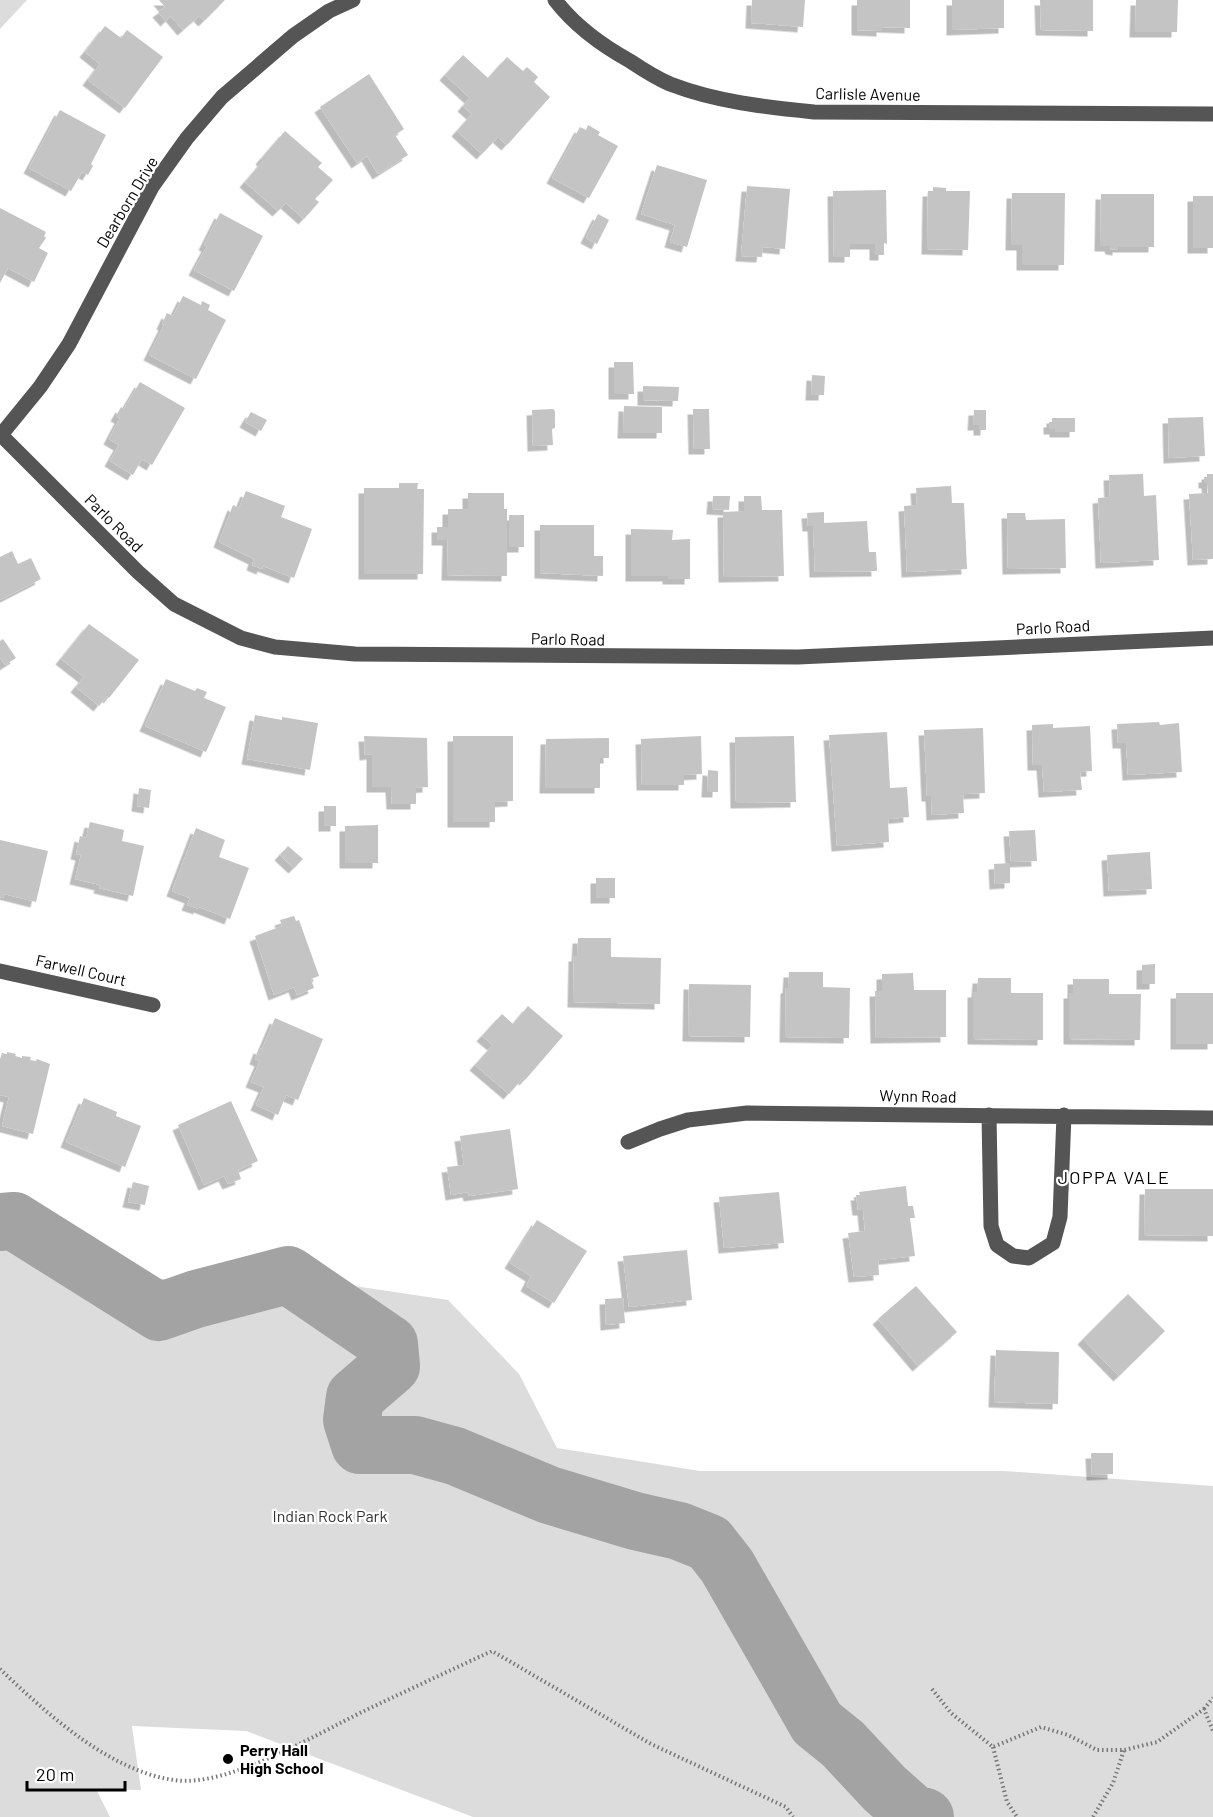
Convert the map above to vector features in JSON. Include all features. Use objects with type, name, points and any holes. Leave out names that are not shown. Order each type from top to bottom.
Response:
[{"type":"street","name":"Dearborn Drive","points":[[0,435],[40,387],[69,344],[152,187],[187,138],[222,97],[269,55],[329,11],[353,0]]},
{"type":"street","name":"Carlisle Avenue","points":[[555,0],[581,28],[615,53],[668,83],[714,98],[754,106],[814,112],[1213,114]]},
{"type":"street","name":"Parlo Road","points":[[0,435],[138,572],[174,604],[241,638],[275,647],[355,654],[787,657],[1213,638]]},
{"type":"street","name":"Farwell Court","points":[[0,971],[153,1005]]},
{"type":"street","name":"Wynn Road","points":[[628,1142],[688,1120],[747,1113],[1213,1118]]},
{"type":"street","points":[[989,1115],[991,1226],[997,1245],[1013,1256],[1029,1258],[1053,1243],[1060,1217],[1064,1115]]},
{"type":"path","points":[[0,1669],[26,1694],[98,1751],[134,1768],[174,1780],[198,1780],[225,1774],[265,1759],[492,1651],[651,1744],[786,1807],[793,1817]]},
{"type":"path","points":[[932,1689],[951,1713],[993,1747],[1007,1802],[1017,1817]]},
{"type":"path","points":[[993,1747],[1015,1740],[1041,1727],[1068,1735],[1097,1749],[1124,1750],[1157,1742],[1204,1709],[1213,1698]]},
{"type":"path","points":[[1204,1709],[1212,1728]]},
{"type":"path","points":[[1093,1817],[1113,1783],[1124,1750]]},
{"type":"green space","points":[[0,0],[27,0],[0,29]]},
{"type":"green space","name":"Indian Rock Park","points":[[0,1226],[127,1278],[334,1283],[448,1300],[519,1374],[557,1448],[700,1471],[1004,1471],[1213,1486],[1213,1817],[473,1817],[246,1731],[132,1726],[141,1790],[96,1789],[110,1817],[0,1817]]},
{"type":"building","points":[[159,0],[225,0],[204,21],[199,16],[183,30],[171,16],[166,21],[158,12],[165,7]]},
{"type":"building","points":[[752,0],[805,0],[803,27],[751,23]]},
{"type":"building","points":[[857,0],[910,0],[910,28],[882,27],[882,31],[857,30]]},
{"type":"building","points":[[952,0],[1004,0],[1004,28],[952,30]]},
{"type":"building","points":[[1040,0],[1093,0],[1093,31],[1041,30]]},
{"type":"building","points":[[1136,0],[1178,0],[1177,32],[1135,32]]},
{"type":"building","points":[[105,26],[121,38],[127,30],[163,57],[125,108],[88,80],[100,64],[85,52]]},
{"type":"building","points":[[463,55],[488,78],[507,57],[523,71],[527,67],[538,77],[534,82],[550,97],[507,145],[498,137],[482,154],[457,131],[472,114],[463,106],[470,98],[445,75]]},
{"type":"building","points":[[369,74],[404,129],[395,135],[408,155],[378,174],[367,156],[357,163],[320,107]]},
{"type":"building","points":[[60,110],[106,135],[88,175],[82,172],[71,191],[29,168]]},
{"type":"building","points":[[588,125],[600,132],[598,135],[618,146],[589,198],[552,178],[580,127],[586,130]]},
{"type":"building","points":[[285,131],[322,163],[318,167],[333,180],[315,199],[319,202],[304,219],[286,203],[278,211],[245,182]]},
{"type":"building","points":[[657,165],[707,180],[687,247],[670,242],[675,225],[641,214]]},
{"type":"building","points":[[747,186],[790,189],[785,249],[763,247],[762,257],[741,256]]},
{"type":"building","points":[[933,187],[946,188],[946,191],[970,191],[968,250],[927,249],[928,191],[933,191]]},
{"type":"building","points":[[886,190],[887,244],[884,243],[884,255],[875,255],[875,244],[850,244],[850,257],[834,257],[833,191]]},
{"type":"building","points":[[1012,193],[1065,193],[1064,265],[1022,265],[1022,245],[1011,245]]},
{"type":"building","points":[[1101,194],[1154,194],[1154,247],[1118,247],[1118,250],[1111,249],[1110,246],[1100,246]]},
{"type":"building","points":[[1193,196],[1213,196],[1213,248],[1193,248]]},
{"type":"building","points":[[0,208],[46,232],[44,236],[46,238],[39,248],[48,253],[34,282],[8,268],[0,283]]},
{"type":"building","points":[[220,213],[263,236],[234,291],[194,270],[207,246],[204,245]]},
{"type":"building","points":[[598,214],[609,220],[597,244],[586,238]]},
{"type":"building","points":[[183,296],[201,305],[202,301],[210,305],[208,310],[226,320],[196,379],[149,355],[164,325],[162,324],[167,313],[173,316]]},
{"type":"building","points":[[614,362],[633,362],[634,394],[614,394]]},
{"type":"building","points":[[812,375],[825,376],[824,395],[811,395]]},
{"type":"building","points":[[140,382],[185,408],[152,465],[142,459],[133,475],[110,461],[119,445],[109,439],[120,418],[116,416],[121,407],[124,409]]},
{"type":"building","points":[[643,386],[679,387],[678,401],[643,400]]},
{"type":"building","points":[[624,406],[662,407],[662,433],[623,433]]},
{"type":"building","points":[[553,409],[555,428],[552,429],[553,445],[533,446],[532,410]]},
{"type":"building","points":[[693,409],[709,409],[710,449],[694,449]]},
{"type":"building","points":[[974,410],[986,410],[986,430],[979,430],[979,425],[973,425]]},
{"type":"building","points":[[251,412],[267,420],[261,431],[245,422]]},
{"type":"building","points":[[1203,417],[1205,456],[1169,458],[1168,418]]},
{"type":"building","points":[[1052,418],[1075,418],[1075,432],[1055,432],[1055,429],[1049,429],[1049,422],[1052,422]]},
{"type":"building","points":[[1143,474],[1144,496],[1156,495],[1159,560],[1101,563],[1098,498],[1110,497],[1109,475]]},
{"type":"building","points":[[1207,474],[1213,474],[1213,559],[1193,560],[1189,494],[1208,493],[1207,483],[1204,483],[1204,477],[1207,477]]},
{"type":"building","points":[[399,483],[418,483],[417,489],[424,489],[423,574],[364,574],[364,488],[399,488]]},
{"type":"building","points":[[951,486],[952,503],[964,503],[967,569],[907,572],[904,506],[917,505],[916,488]]},
{"type":"building","points":[[246,491],[285,506],[281,517],[312,529],[294,578],[263,566],[262,569],[252,565],[254,559],[219,542],[233,505],[239,508]]},
{"type":"building","points":[[468,493],[504,493],[504,509],[507,509],[507,576],[447,575],[448,540],[437,540],[437,527],[448,527],[448,509],[468,509]]},
{"type":"building","points":[[713,496],[730,496],[729,510],[712,509]]},
{"type":"building","points":[[744,496],[761,496],[762,510],[782,510],[784,576],[724,577],[723,512],[744,511]]},
{"type":"building","points":[[824,512],[824,523],[867,521],[869,552],[876,552],[877,571],[815,572],[813,526],[808,526],[807,513]]},
{"type":"building","points":[[1007,513],[1025,513],[1026,520],[1065,519],[1066,568],[1008,569]]},
{"type":"building","points":[[509,515],[524,515],[524,547],[509,547]]},
{"type":"building","points":[[540,525],[594,525],[594,556],[603,556],[603,576],[540,573]]},
{"type":"building","points":[[631,529],[673,530],[672,540],[690,539],[690,579],[668,579],[668,576],[631,576]]},
{"type":"building","points":[[12,551],[18,564],[31,558],[41,579],[0,600],[0,557]]},
{"type":"building","points":[[89,624],[139,660],[109,698],[107,696],[99,706],[76,687],[84,677],[61,659]]},
{"type":"building","points":[[3,639],[16,658],[5,665],[0,657],[0,641]]},
{"type":"building","points":[[166,679],[195,691],[197,688],[207,692],[204,698],[226,707],[206,752],[145,726]]},
{"type":"building","points":[[255,715],[318,723],[310,770],[247,759]]},
{"type":"building","points":[[1159,722],[1160,725],[1179,723],[1182,772],[1128,775],[1126,743],[1118,743],[1117,724]]},
{"type":"building","points":[[1053,724],[1053,728],[1090,726],[1092,771],[1080,772],[1082,790],[1044,792],[1042,765],[1033,765],[1032,725]]},
{"type":"building","points":[[983,728],[985,793],[963,794],[964,813],[932,815],[931,796],[927,796],[924,730]]},
{"type":"building","points":[[887,732],[890,788],[907,787],[909,817],[888,819],[889,842],[837,846],[829,735]]},
{"type":"building","points":[[364,736],[427,738],[428,787],[416,788],[416,804],[392,804],[391,787],[372,787],[372,754],[365,755]]},
{"type":"building","points":[[453,736],[513,736],[513,801],[495,802],[495,822],[453,822]]},
{"type":"building","points":[[701,736],[702,774],[684,775],[684,785],[642,785],[641,739]]},
{"type":"building","points":[[794,736],[796,802],[736,803],[735,737]]},
{"type":"building","points":[[609,738],[609,758],[600,758],[600,788],[545,788],[546,739]]},
{"type":"building","points":[[708,770],[718,771],[718,792],[707,792]]},
{"type":"building","points":[[139,788],[151,790],[149,808],[137,806]]},
{"type":"building","points":[[324,806],[336,806],[336,826],[324,826]]},
{"type":"building","points":[[90,822],[124,830],[122,841],[144,846],[133,896],[99,888],[100,885],[75,879],[81,855],[76,854],[80,836],[86,838]]},
{"type":"building","points":[[378,825],[378,863],[345,863],[345,826]]},
{"type":"building","points":[[196,828],[225,840],[219,857],[249,868],[230,919],[199,907],[199,909],[187,905],[190,898],[172,891]]},
{"type":"building","points":[[1035,830],[1037,861],[1011,862],[1009,831]]},
{"type":"building","points":[[0,840],[48,851],[36,902],[4,894],[3,898],[0,897]]},
{"type":"building","points":[[288,846],[303,859],[294,868],[280,855]]},
{"type":"building","points":[[1150,852],[1152,889],[1109,891],[1107,855]]},
{"type":"building","points":[[1010,863],[1010,883],[995,884],[994,864]]},
{"type":"building","points":[[596,878],[615,878],[615,898],[596,898]]},
{"type":"building","points":[[294,916],[296,921],[299,920],[319,976],[311,979],[314,988],[297,995],[294,987],[274,995],[255,936],[282,926],[280,920]]},
{"type":"building","points":[[578,938],[611,938],[611,957],[661,958],[660,1004],[573,1002],[574,956],[577,956]]},
{"type":"building","points":[[1155,964],[1155,984],[1142,984],[1142,965]]},
{"type":"building","points":[[789,972],[823,972],[823,987],[850,988],[849,1038],[785,1037],[786,988],[788,988]]},
{"type":"building","points":[[913,973],[914,990],[946,990],[946,1037],[876,1038],[875,991],[882,991],[882,974]]},
{"type":"building","points":[[978,978],[1011,978],[1011,993],[1043,993],[1043,1040],[973,1039],[973,992],[977,992]]},
{"type":"building","points":[[1073,979],[1109,979],[1109,994],[1141,994],[1140,1040],[1069,1039],[1069,993],[1073,993]]},
{"type":"building","points":[[689,984],[751,985],[750,1037],[688,1036]]},
{"type":"building","points":[[1176,993],[1213,993],[1213,1044],[1176,1044]]},
{"type":"building","points":[[528,1006],[563,1036],[525,1080],[523,1078],[509,1094],[475,1065],[493,1045],[482,1036],[502,1014],[513,1024]]},
{"type":"building","points":[[275,1018],[323,1039],[298,1100],[286,1095],[278,1115],[256,1105],[264,1087],[251,1082],[260,1061],[255,1059],[259,1048],[262,1049]]},
{"type":"building","points":[[7,1052],[50,1064],[33,1134],[2,1126],[9,1097],[0,1095],[0,1059],[2,1053],[7,1054]]},
{"type":"building","points":[[84,1098],[117,1112],[116,1116],[141,1126],[125,1167],[66,1142]]},
{"type":"building","points":[[231,1101],[258,1161],[238,1170],[241,1179],[228,1184],[224,1176],[204,1185],[178,1125]]},
{"type":"building","points":[[510,1129],[518,1189],[469,1196],[468,1192],[451,1195],[447,1167],[464,1165],[460,1136]]},
{"type":"building","points":[[133,1182],[149,1186],[145,1205],[128,1202]]},
{"type":"building","points":[[906,1186],[908,1206],[913,1206],[915,1218],[910,1218],[915,1256],[878,1260],[879,1275],[854,1277],[848,1233],[865,1231],[863,1210],[858,1210],[856,1195],[860,1195],[859,1192]]},
{"type":"building","points":[[1145,1189],[1213,1189],[1213,1236],[1144,1235]]},
{"type":"building","points":[[779,1192],[784,1243],[724,1248],[719,1197]]},
{"type":"building","points":[[537,1220],[587,1251],[554,1303],[526,1286],[531,1276],[510,1263]]},
{"type":"building","points":[[687,1250],[692,1300],[629,1307],[623,1256]]},
{"type":"building","points":[[916,1286],[957,1332],[918,1366],[878,1319]]},
{"type":"building","points":[[1128,1294],[1165,1331],[1119,1376],[1083,1339]]},
{"type":"building","points":[[623,1298],[625,1323],[606,1325],[605,1299]]},
{"type":"building","points":[[996,1350],[1059,1352],[1058,1404],[994,1402]]},
{"type":"building","points":[[1091,1453],[1113,1453],[1113,1474],[1092,1475]]},
{"type":"waterway","points":[[0,1222],[14,1221],[159,1312],[196,1299],[288,1275],[389,1344],[391,1366],[355,1397],[352,1420],[360,1445],[415,1445],[455,1456],[549,1495],[635,1521],[679,1531],[709,1543],[727,1566],[817,1723],[843,1744],[884,1788],[912,1813],[925,1817]]},
{"type":"place","name":"Perry Hall High School","points":[[228,1759]]},
{"type":"district","name":"JOPPA VALE","points":[[1114,1178]]}]
